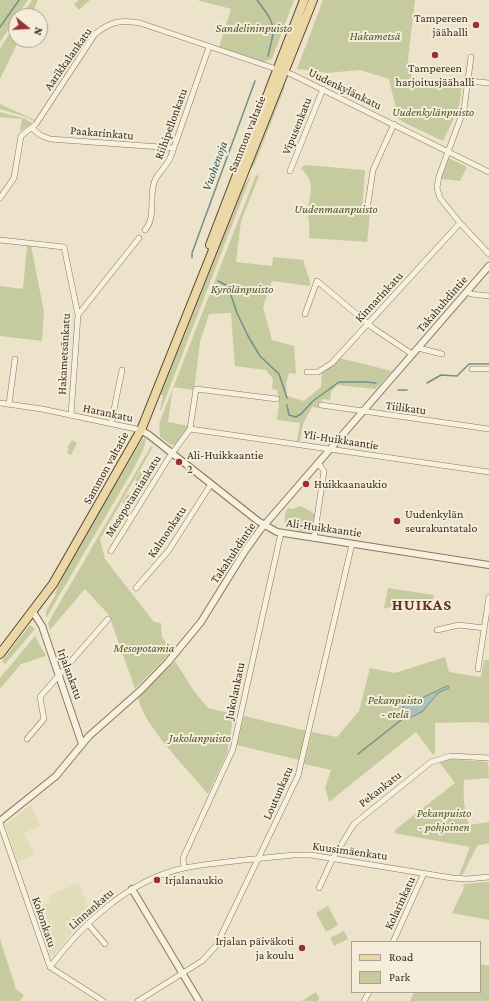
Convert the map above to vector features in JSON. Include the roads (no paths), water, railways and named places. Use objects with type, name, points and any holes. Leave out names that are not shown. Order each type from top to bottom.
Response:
[{"type":"main road","name":"Sammon valtatie","points":[[282,70],[304,0]]},
{"type":"main road","name":"Sammon valtatie","points":[[0,654],[33,612],[80,538],[141,430],[201,277],[214,250],[282,70],[313,0]]},
{"type":"street","name":"Aarikkalankatu","points":[[0,198],[14,178],[22,136],[32,128],[95,34],[105,26],[116,21],[129,21],[282,70]]},
{"type":"street","name":"Riihipellonkatu","points":[[145,230],[150,222],[155,180],[164,169],[174,148],[209,46]]},
{"type":"street","points":[[471,57],[470,82],[464,109],[438,180],[438,193],[460,223],[489,254]]},
{"type":"street","name":"Uudenkylänkatu","points":[[282,70],[489,172]]},
{"type":"street","points":[[470,82],[489,83]]},
{"type":"street","name":"Vipusenkatu","points":[[290,170],[323,89]]},
{"type":"street","points":[[366,210],[373,170],[394,124]]},
{"type":"street","name":"Paakarinkatu","points":[[32,128],[40,135],[50,139],[174,148]]},
{"type":"street","name":"Kinnarinkatu","points":[[307,372],[316,373],[330,365],[460,223]]},
{"type":"street","points":[[78,314],[139,238]]},
{"type":"street","name":"Hakametsänkatu","points":[[0,240],[64,247],[78,314],[71,415]]},
{"type":"street","name":"Takahuhdintie","points":[[0,822],[51,780],[90,736],[158,673],[185,642],[209,610],[245,550],[264,525],[489,266]]},
{"type":"street","points":[[305,314],[317,281],[367,324],[412,354]]},
{"type":"street","points":[[467,291],[471,294],[489,296]]},
{"type":"street","points":[[418,348],[442,354]]},
{"type":"street","points":[[9,404],[15,359]]},
{"type":"street","points":[[472,369],[489,369]]},
{"type":"street","points":[[111,424],[122,370]]},
{"type":"street","points":[[190,429],[196,389],[277,399]]},
{"type":"street","name":"Harankatu","points":[[0,403],[71,415],[141,430]]},
{"type":"street","name":"Tiilikatu","points":[[321,405],[489,429]]},
{"type":"street","name":"Yli-Huikkaantie","points":[[190,429],[489,472]]},
{"type":"street","name":"Mesopotamiankatu","points":[[111,551],[172,453],[190,429]]},
{"type":"street","name":"Ali-Huikkaantie","points":[[141,430],[264,525],[281,533],[489,565]]},
{"type":"street","points":[[314,538],[324,471],[318,463]]},
{"type":"street","name":"Kalmonkatu","points":[[136,588],[169,550],[211,484]]},
{"type":"street","name":"Jukolankatu","points":[[184,868],[182,862],[183,856],[233,749],[281,533]]},
{"type":"street","name":"Loutunkatu","points":[[138,1001],[202,961],[216,946],[298,776],[352,544]]},
{"type":"street","points":[[478,669],[489,597]]},
{"type":"street","name":"Irjalankatu","points":[[33,612],[42,626],[82,744]]},
{"type":"street","points":[[27,739],[44,719],[40,697],[108,619]]},
{"type":"street","points":[[437,630],[459,625],[484,628]]},
{"type":"street","name":"Pekankatu","points":[[319,888],[333,858],[358,820],[431,762],[451,756],[489,758]]},
{"type":"street","name":"Kokonkatu","points":[[0,822],[50,967]]},
{"type":"street","name":"Kuusimäenkatu","points":[[184,868],[303,855],[333,858],[460,879],[489,877]]},
{"type":"street","points":[[184,868],[132,889],[199,1001]]},
{"type":"street","name":"Kolarinkatu","points":[[393,941],[424,873]]},
{"type":"street","name":"Linnankatu","points":[[50,967],[69,942],[88,924],[132,889]]},
{"type":"street","points":[[88,924],[105,944]]},
{"type":"street","points":[[50,967],[103,1001]]},
{"type":"water","points":[[448,686],[449,688],[438,693],[423,711],[410,718],[402,716],[403,706],[413,705],[424,697]]},
{"type":"waterway","points":[[0,27],[19,0]]},
{"type":"waterway","name":"Vuohenoja","points":[[257,0],[268,15],[273,26],[268,56]]},
{"type":"waterway","name":"Vuohenoja","points":[[192,258],[192,253],[255,81]]},
{"type":"waterway","name":"Vuohenoja","points":[[218,281],[228,286],[237,313],[248,336],[260,356],[279,374],[287,398]]},
{"type":"waterway","name":"Vuohenoja","points":[[427,383],[441,375],[457,376],[469,364],[489,364]]},
{"type":"waterway","name":"Vuohenoja","points":[[287,405],[289,415],[296,417],[301,414],[313,401],[339,382],[376,383]]},
{"type":"waterway","name":"Vuohenoja","points":[[398,390],[407,390]]},
{"type":"waterway","points":[[358,754],[405,717]]},
{"type":"place","name":"Tampereen jäähalli","points":[[476,25]]},
{"type":"place","name":"Tampereen harjoitusjäähalli","points":[[435,55]]},
{"type":"place","name":"Ali-Huikkaantie 2","points":[[179,462]]},
{"type":"place","name":"Huikkaanaukio","points":[[306,484]]},
{"type":"place","name":"Uudenkylän seurakuntatalo","points":[[397,521]]},
{"type":"place","name":"Irjalanaukio","points":[[157,880]]},
{"type":"place","name":"Irjalan päiväkoti ja koulu","points":[[302,948]]},
{"type":"district","name":"HUIKAS","points":[[422,605]]},
{"type":"park label","name":"Sandelininpuisto","points":[[254,28]]},
{"type":"park label","name":"Hakametsä","points":[[375,36]]},
{"type":"park label","name":"Uudenkylänpuisto","points":[[433,112]]},
{"type":"park label","name":"Uudenmaanpuisto","points":[[336,209]]},
{"type":"park label","name":"Kyrölänpuisto","points":[[242,289]]},
{"type":"park label","name":"Mesopotamia","points":[[144,648]]},
{"type":"park label","name":"Pekanpuisto - etelä","points":[[395,707]]},
{"type":"park label","name":"Jukolanpuisto","points":[[200,738]]},
{"type":"park label","name":"Pekanpuisto - pohjoinen","points":[[444,820]]}]
